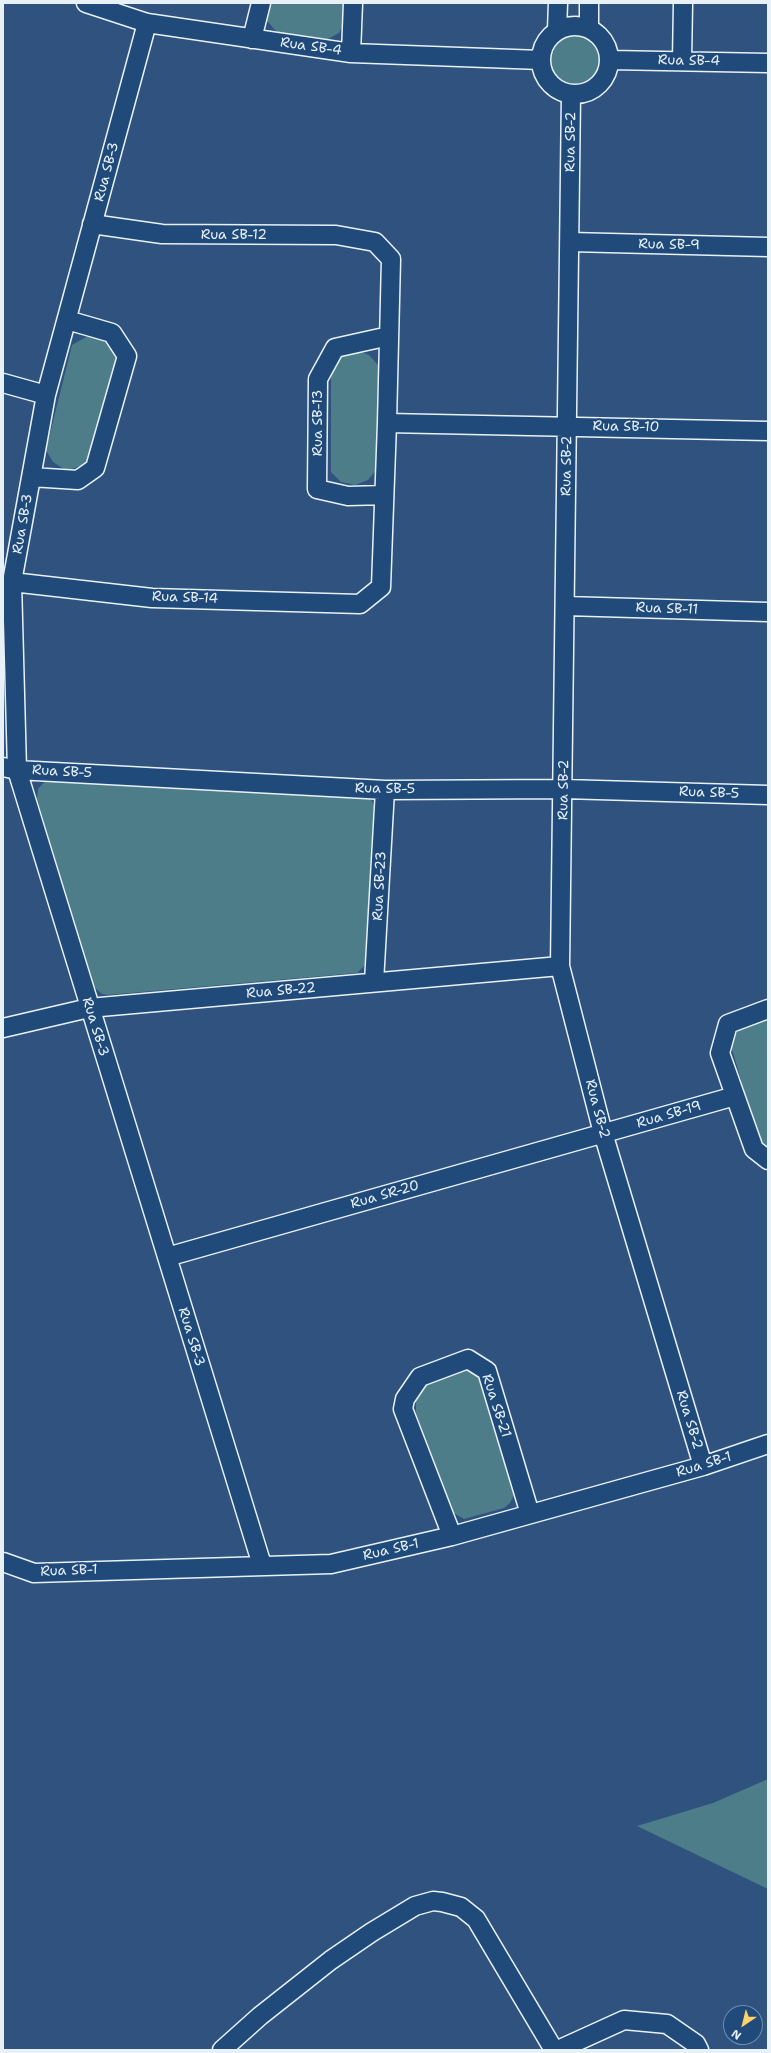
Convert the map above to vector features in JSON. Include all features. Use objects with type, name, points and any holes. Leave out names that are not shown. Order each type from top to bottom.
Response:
[{"type":"street","name":"Rua SB-4","points":[[86,3],[147,23],[351,53],[541,60]]},
{"type":"street","points":[[252,39],[261,3]]},
{"type":"street","points":[[351,53],[353,3]]},
{"type":"street","points":[[557,30],[558,3]]},
{"type":"street","points":[[589,3],[589,28]]},
{"type":"street","points":[[682,61],[683,3]]},
{"type":"street","name":"Rua SB-3","points":[[147,23],[46,395],[12,582],[10,768],[89,1008],[262,1565]]},
{"type":"street","points":[[567,26],[589,28],[598,33],[604,41],[610,60],[608,71],[602,81],[594,89],[583,93],[571,94],[562,91],[547,79],[541,60],[543,49],[548,38],[557,30],[567,26]]},
{"type":"street","name":"Rua SB-4","points":[[610,60],[768,63]]},
{"type":"street","name":"Rua SB-2","points":[[571,94],[564,790],[560,966],[603,1133],[703,1466]]},
{"type":"street","name":"Rua SB-12","points":[[92,224],[162,234],[336,235],[375,242],[391,259],[389,336]]},
{"type":"street","name":"Rua SB-9","points":[[570,242],[768,247]]},
{"type":"street","name":"Rua SB-3","points":[[31,478],[78,480],[95,468],[127,356],[112,333],[67,320]]},
{"type":"street","points":[[384,495],[389,336]]},
{"type":"street","name":"Rua SB-13","points":[[384,495],[348,496],[317,489],[318,379],[335,348],[389,336]]},
{"type":"street","points":[[3,383],[46,395]]},
{"type":"street","name":"Rua SB-10","points":[[387,423],[768,431]]},
{"type":"street","name":"Rua SB-14","points":[[12,582],[152,598],[360,604],[381,586],[384,495]]},
{"type":"street","name":"Rua SB-11","points":[[566,606],[768,612]]},
{"type":"street","name":"Rua SB-5","points":[[10,768],[385,790],[564,790],[768,795]]},
{"type":"street","name":"Rua SB-23","points":[[374,982],[385,790]]},
{"type":"street","name":"Rua SB-22","points":[[3,1028],[89,1008],[560,966]]},
{"type":"street","points":[[768,1009],[728,1024],[720,1053],[754,1150],[768,1160]]},
{"type":"street","name":"Rua SB-19","points":[[603,1133],[735,1096]]},
{"type":"street","name":"Rua SR-20","points":[[167,1257],[603,1133]]},
{"type":"street","name":"Rua SB-21","points":[[452,1536],[403,1409],[405,1399],[420,1377],[468,1359],[487,1371],[530,1514]]},
{"type":"street","name":"Rua SB-1","points":[[3,1562],[34,1573],[331,1564],[452,1536],[703,1466],[768,1444]]},
{"type":"street","points":[[222,2050],[271,2007],[331,1960],[372,1932],[415,1906],[432,1901],[461,1907],[476,1920],[554,2050]]},
{"type":"street","points":[[558,2050],[624,2020],[668,2024],[696,2044],[699,2050]]},
{"type":"green space","points":[[269,3],[346,3],[344,23],[339,33],[328,39],[280,33],[267,21],[265,16]]},
{"type":"green space","points":[[570,35],[580,35],[593,42],[600,55],[600,65],[593,78],[580,85],[570,85],[561,81],[554,74],[550,65],[550,55],[554,46],[561,39]]},
{"type":"green space","points":[[86,337],[93,337],[107,342],[116,353],[118,359],[87,463],[72,469],[64,469],[53,462],[46,450],[72,345]]},
{"type":"green space","points":[[356,350],[369,355],[378,365],[377,469],[368,480],[355,485],[341,482],[331,472],[331,371],[338,358],[343,354]]},
{"type":"green space","points":[[48,778],[366,795],[371,799],[374,806],[366,964],[357,973],[107,995],[102,994],[93,986],[37,799],[38,789]]},
{"type":"green space","points":[[768,1018],[768,1147],[758,1138],[732,1049],[732,1041],[739,1028]]},
{"type":"green space","points":[[466,1369],[478,1376],[514,1495],[510,1503],[504,1508],[464,1519],[452,1512],[416,1413],[416,1401],[423,1385]]},
{"type":"green space","points":[[768,1779],[768,1889],[637,1826],[713,1803]]}]
